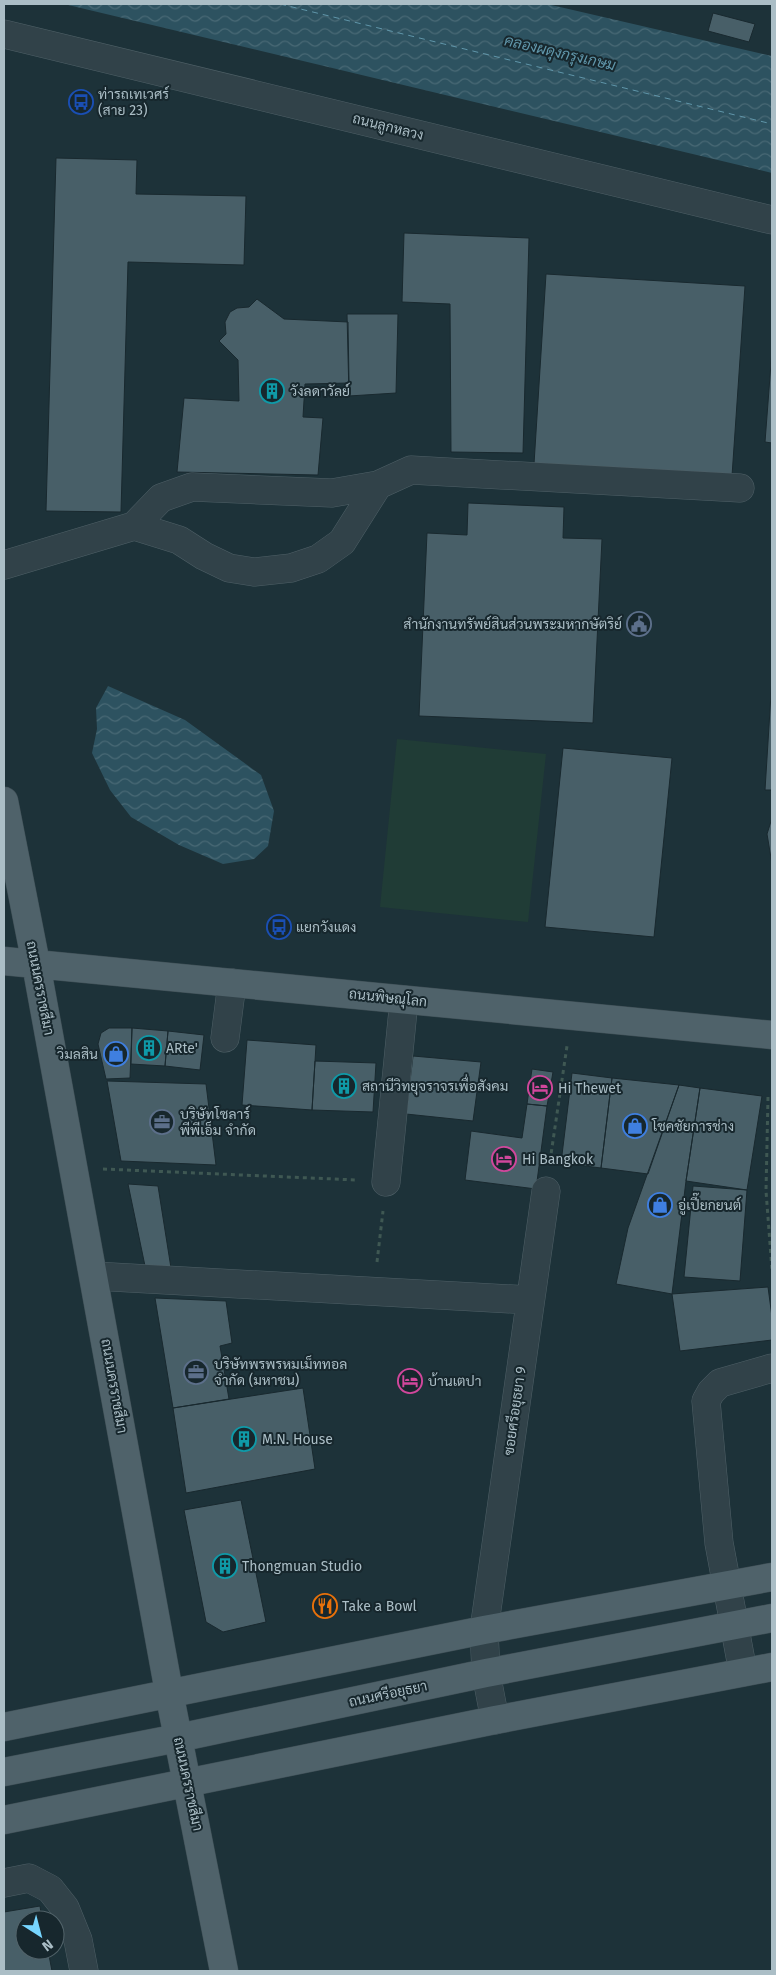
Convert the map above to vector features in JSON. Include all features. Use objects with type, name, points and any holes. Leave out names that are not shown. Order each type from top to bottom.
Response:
[{"type":"main road","name":"ถนนนครราชสีมา","points":[[4,801],[74,1168],[169,1692],[224,1971]]},
{"type":"main road","name":"ถนนพิษณุโลก","points":[[4,961],[772,1035]]},
{"type":"main road","points":[[4,1727],[169,1692],[484,1630],[772,1577]]},
{"type":"main road","name":"ถนนศรีอยุธยา","points":[[4,1772],[772,1618]]},
{"type":"main road","points":[[4,1820],[495,1720],[772,1667]]},
{"type":"street","name":"ถนนลูกหลวง","points":[[4,34],[772,220]]},
{"type":"street","points":[[4,565],[134,526],[161,498],[192,487],[332,493],[378,485],[411,470],[740,488]]},
{"type":"street","points":[[134,526],[179,540],[204,556],[229,568],[254,572],[291,568],[318,559],[342,542],[378,485]]},
{"type":"street","points":[[225,1038],[232,983]]},
{"type":"street","points":[[386,1182],[404,1000]]},
{"type":"street","name":"ซอยศรีอยุธยา 9","points":[[495,1720],[486,1674],[484,1630],[546,1191]]},
{"type":"street","points":[[94,1276],[530,1300]]},
{"type":"street","points":[[743,1672],[719,1543],[717,1456],[706,1401],[711,1392],[720,1383],[772,1368]]},
{"type":"street","points":[[4,1883],[28,1878],[50,1889],[65,1908],[78,1940],[84,1971]]},
{"type":"path","points":[[546,1191],[571,1016]]},
{"type":"path","points":[[768,1097],[766,1191],[772,1270]]},
{"type":"path","points":[[74,1168],[386,1182],[374,1292]]},
{"type":"green space","points":[[397,739],[546,754],[528,922],[380,907]]},
{"type":"water","name":"คลองผดุงกรุงเกษม","points":[[64,4],[547,4],[772,56],[772,173]]},
{"type":"water","points":[[108,686],[185,720],[261,775],[274,811],[268,846],[254,859],[223,864],[179,845],[131,817],[110,790],[92,753],[97,729],[96,708]]},
{"type":"building","points":[[713,13],[755,24],[749,42],[708,31]]},
{"type":"building","points":[[56,158],[137,160],[136,194],[246,196],[244,265],[128,262],[121,512],[46,511]]},
{"type":"building","points":[[404,233],[529,238],[523,453],[451,452],[450,304],[402,302]]},
{"type":"building","points":[[546,274],[745,286],[732,476],[534,464]]},
{"type":"building","name":"วังลดาวัลย์","points":[[257,299],[284,319],[348,322],[349,383],[305,384],[303,417],[323,418],[318,475],[177,472],[184,398],[239,401],[238,360],[219,341],[226,334],[225,322],[230,312],[237,308],[249,307]]},
{"type":"building","points":[[347,314],[398,314],[396,393],[349,396]]},
{"type":"building","points":[[772,350],[772,443],[765,442]]},
{"type":"building","points":[[468,503],[564,507],[563,538],[602,539],[593,723],[419,716],[427,533],[467,535]]},
{"type":"building","points":[[772,678],[772,790],[765,790]]},
{"type":"building","points":[[563,748],[672,758],[654,937],[545,927]]},
{"type":"building","points":[[772,818],[772,864],[767,834]]},
{"type":"building","name":"วิมลสิน","points":[[109,1028],[132,1028],[130,1078],[106,1079],[98,1044],[101,1033]]},
{"type":"building","name":"ARte'","points":[[132,1028],[168,1031],[165,1066],[131,1064]]},
{"type":"building","points":[[168,1031],[204,1035],[200,1070],[165,1066]]},
{"type":"building","points":[[247,1040],[316,1045],[312,1110],[242,1105]]},
{"type":"building","points":[[413,1056],[481,1062],[473,1121],[406,1114]]},
{"type":"building","name":"สถานีวิทยุจราจรเพื่อสังคม","points":[[315,1061],[376,1063],[373,1112],[312,1110]]},
{"type":"building","name":"Hi Thewet","points":[[532,1069],[553,1072],[547,1106],[527,1104]]},
{"type":"building","points":[[572,1073],[612,1078],[601,1168],[561,1163]]},
{"type":"building","name":"โชคชัยการช่าง","points":[[612,1078],[679,1085],[648,1174],[601,1168]]},
{"type":"building","name":"บริษัทโซลาร์ พีพีเอ็ม จำกัด","points":[[107,1081],[206,1084],[216,1165],[121,1161]]},
{"type":"building","name":"อู่เปี๊ยกยนต์","points":[[679,1085],[700,1088],[672,1294],[616,1284],[628,1228]]},
{"type":"building","points":[[700,1088],[762,1096],[747,1190],[686,1181]]},
{"type":"building","name":"Hi Bangkok","points":[[527,1104],[547,1106],[536,1189],[465,1180],[471,1131],[522,1138]]},
{"type":"building","points":[[128,1184],[158,1186],[171,1268],[145,1266]]},
{"type":"building","points":[[693,1186],[747,1190],[740,1281],[684,1277]]},
{"type":"building","points":[[768,1287],[772,1317],[772,1340],[680,1351],[672,1294]]},
{"type":"building","name":"บริษัทพรพรหมเม็ททอล จำกัด (มหาชน)","points":[[155,1298],[226,1301],[232,1343],[220,1346],[229,1399],[173,1408]]},
{"type":"building","name":"M.N. House","points":[[303,1388],[315,1469],[186,1493],[173,1408]]},
{"type":"building","name":"Thongmuan Studio","points":[[241,1500],[266,1622],[223,1632],[206,1622],[184,1510]]},
{"type":"building","points":[[40,1906],[41,1910],[16,1910]]},
{"type":"building","points":[[15,1910],[15,1960],[50,1960],[52,1971],[4,1971],[4,1912]]},
{"type":"ferry route","points":[[280,4],[772,124]]},
{"type":"place","name":"ท่ารถเทเวศร์ (สาย 23)","points":[[81,102]]},
{"type":"place","name":"วังลดาวัลย์","points":[[272,391]]},
{"type":"place","name":"สำนักงานทรัพย์สินส่วนพระมหากษัตริย์","points":[[639,624]]},
{"type":"place","name":"แยกวังแดง","points":[[279,927]]},
{"type":"place","name":"ARte'","points":[[149,1048]]},
{"type":"place","name":"วิมลสิน","points":[[116,1054]]},
{"type":"place","name":"สถานีวิทยุจราจรเพื่อสังคม","points":[[344,1086]]},
{"type":"place","name":"Hi Thewet","points":[[540,1088]]},
{"type":"place","name":"บริษัทโซลาร์ พีพีเอ็ม จำกัด","points":[[162,1122]]},
{"type":"place","name":"โชคชัยการช่าง","points":[[635,1126]]},
{"type":"place","name":"Hi Bangkok","points":[[504,1159]]},
{"type":"place","name":"อู่เปี๊ยกยนต์","points":[[660,1205]]},
{"type":"place","name":"บริษัทพรพรหมเม็ททอล จำกัด (มหาชน)","points":[[196,1372]]},
{"type":"place","name":"บ้านเตปา","points":[[410,1381]]},
{"type":"place","name":"M.N. House","points":[[244,1439]]},
{"type":"place","name":"Thongmuan Studio","points":[[225,1566]]},
{"type":"place","name":"Take a Bowl","points":[[325,1606]]}]
